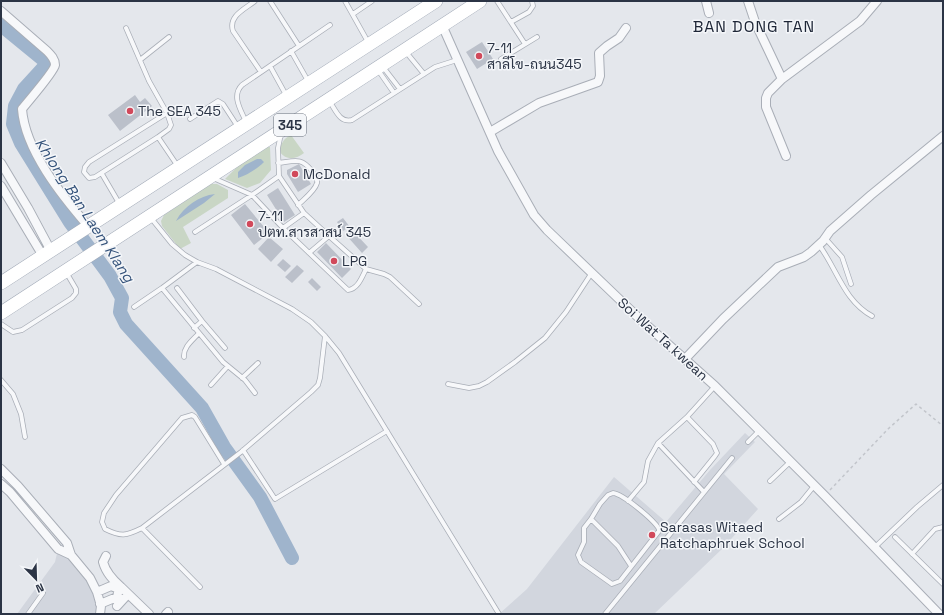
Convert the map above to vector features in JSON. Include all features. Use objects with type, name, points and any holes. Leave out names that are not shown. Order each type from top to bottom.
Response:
[{"type":"main road","name":"345","points":[[1,283],[435,1]]},
{"type":"main road","name":"345","points":[[1,313],[480,1]]},
{"type":"street","points":[[706,1],[709,13]]},
{"type":"street","points":[[748,1],[766,47],[782,79]]},
{"type":"street","points":[[786,156],[766,107],[766,98],[768,93],[782,79],[860,21],[877,1]]},
{"type":"street","points":[[1,12],[47,51],[55,63],[52,72],[22,109],[23,122],[29,140],[58,189],[86,228]]},
{"type":"street","name":"Soi Wat Ta kwean","points":[[442,26],[498,151],[534,215],[557,241],[591,274],[715,386],[940,614]]},
{"type":"street","points":[[490,132],[539,103],[598,82],[600,76],[599,53],[619,38],[626,28]]},
{"type":"street","points":[[685,359],[723,319],[778,267],[804,257],[820,245],[830,231],[943,136]]},
{"type":"street","points":[[1,163],[28,208],[47,254]]},
{"type":"street","points":[[1,186],[47,254]]},
{"type":"street","points":[[1,469],[18,486],[67,543],[71,555],[90,578],[97,592],[100,604],[100,614]]},
{"type":"street","points":[[1,484],[10,492],[58,549],[71,555]]},
{"type":"street","points":[[10,492],[18,486]]},
{"type":"street","points":[[106,556],[103,562],[106,571],[120,588],[149,614]]},
{"type":"street","points":[[97,592],[112,586],[120,588]]},
{"type":"street","points":[[100,604],[117,597],[120,588]]},
{"type":"street","points":[[117,606],[128,594]]},
{"type":"lane","points":[[255,1],[234,18],[231,26],[261,72]]},
{"type":"lane","points":[[270,1],[299,46]]},
{"type":"lane","points":[[345,1],[369,44]]},
{"type":"lane","points":[[353,14],[372,1]]},
{"type":"lane","points":[[497,1],[525,44]]},
{"type":"lane","points":[[511,22],[529,12],[533,6],[532,1]]},
{"type":"lane","points":[[243,126],[236,95],[242,85],[330,25]]},
{"type":"lane","points":[[126,28],[149,81],[168,113],[171,125],[158,137],[102,174],[89,178],[84,172],[85,167],[89,162],[168,113]]},
{"type":"lane","points":[[140,60],[169,37]]},
{"type":"lane","points":[[500,59],[537,37]]},
{"type":"lane","points":[[404,50],[424,74]]},
{"type":"lane","points":[[291,51],[310,83]]},
{"type":"lane","points":[[328,100],[341,118],[348,121],[352,120],[424,74],[458,60]]},
{"type":"lane","points":[[270,66],[288,97]]},
{"type":"lane","points":[[379,66],[400,89]]},
{"type":"lane","points":[[379,66],[394,93]]},
{"type":"lane","points":[[190,119],[218,101],[223,104],[243,126]]},
{"type":"lane","points":[[282,130],[278,148],[279,176],[304,213],[366,269],[390,277],[419,304]]},
{"type":"lane","points":[[158,137],[179,167]]},
{"type":"lane","points":[[278,163],[304,162],[316,176],[317,182],[315,187],[298,205]]},
{"type":"lane","points":[[102,174],[120,205]]},
{"type":"lane","points":[[195,232],[279,176]]},
{"type":"lane","points":[[210,177],[252,194],[283,228],[348,290],[352,290],[356,286],[366,269]]},
{"type":"lane","points":[[283,228],[304,213]]},
{"type":"lane","points":[[149,216],[172,244],[185,255],[197,262],[216,269],[292,309],[310,322],[325,336],[339,352],[499,614]]},
{"type":"lane","points":[[309,253],[328,236]]},
{"type":"lane","points":[[825,238],[842,257],[851,284]]},
{"type":"lane","points":[[820,245],[844,288],[860,308],[872,316]]},
{"type":"lane","points":[[134,307],[197,262]]},
{"type":"lane","points":[[1,324],[13,332],[22,330],[72,298],[76,293],[76,289],[71,267]]},
{"type":"lane","points":[[448,384],[470,388],[479,386],[528,353],[545,338],[591,274]]},
{"type":"lane","points":[[162,288],[199,334],[255,393]]},
{"type":"lane","points":[[177,288],[225,348]]},
{"type":"lane","points":[[194,328],[202,321]]},
{"type":"lane","points":[[184,357],[186,348],[199,334]]},
{"type":"lane","points":[[226,463],[195,417],[192,414],[182,418],[116,495],[104,513],[102,522],[105,528],[121,536],[142,528],[242,451],[311,392],[318,385],[320,378],[325,336]]},
{"type":"lane","points":[[242,378],[258,362]]},
{"type":"lane","points":[[211,385],[228,366]]},
{"type":"lane","points":[[1,380],[13,394],[21,414],[25,437]]},
{"type":"lane","points":[[628,501],[644,482],[648,461],[658,443],[686,417],[715,386]]},
{"type":"lane","points":[[686,417],[712,444],[717,453],[694,482]]},
{"type":"lane","points":[[242,451],[275,499],[387,431]]},
{"type":"lane","points":[[748,442],[759,431]]},
{"type":"lane","points":[[658,443],[704,492]]},
{"type":"lane","points":[[605,614],[732,458]]},
{"type":"lane","points":[[770,481],[790,462]]},
{"type":"lane","points":[[875,547],[917,507],[943,485]]},
{"type":"lane","points":[[779,519],[801,502],[814,486]]},
{"type":"lane","points":[[617,493],[654,522],[659,531],[620,580],[612,584],[581,562],[578,555],[584,542],[584,528],[591,519],[600,504],[608,495],[617,493]]},
{"type":"lane","points":[[591,519],[618,546],[630,566]]},
{"type":"lane","points":[[912,554],[935,529],[943,526]]},
{"type":"lane","points":[[142,528],[200,587]]},
{"type":"lane","points":[[895,537],[943,584]]},
{"type":"lane","points":[[28,614],[42,593]]},
{"type":"path","points":[[825,496],[888,429],[916,404],[943,426]]},
{"type":"shaded area","name":"Sarasas Witaed Ratchaphruek School","points":[[745,433],[755,442],[724,474],[758,509],[723,548],[654,614],[499,614],[527,589],[614,477],[666,522],[710,470]]},
{"type":"shaded area","points":[[58,549],[90,578],[100,604],[96,614],[17,614],[55,562]]},
{"type":"green space","points":[[291,135],[304,153],[295,158],[285,157],[280,152],[283,142]]},
{"type":"green space","points":[[270,147],[271,170],[260,183],[247,188],[225,179],[241,163]]},
{"type":"green space","points":[[211,184],[217,184],[228,190],[228,198],[183,227],[191,243],[180,249],[162,226],[161,221],[164,215]]},
{"type":"water","points":[[257,159],[261,159],[264,162],[252,172],[238,178],[238,172],[245,165]]},
{"type":"water","points":[[215,194],[176,221],[183,211],[192,203],[203,197]]},
{"type":"building","name":"7-11 สาลีโข-ถนน345","points":[[482,42],[493,59],[477,69],[466,52]]},
{"type":"building","name":"The SEA 345","points":[[135,95],[140,102],[145,98],[152,106],[120,131],[108,115]]},
{"type":"building","points":[[299,164],[311,184],[298,192],[287,174],[287,170]]},
{"type":"building","points":[[278,188],[295,215],[284,222],[267,195]]},
{"type":"building","name":"7-11 ปตท.สารสาสน์ 345","points":[[245,204],[269,233],[254,245],[231,215]]},
{"type":"building","points":[[343,218],[350,227],[343,231],[337,222]]},
{"type":"building","points":[[352,230],[368,247],[362,253],[346,235]]},
{"type":"building","points":[[269,237],[283,249],[271,262],[258,249]]},
{"type":"building","name":"LPG","points":[[326,243],[351,269],[342,278],[317,252]]},
{"type":"building","points":[[283,259],[291,266],[285,272],[277,265]]},
{"type":"building","points":[[297,265],[304,271],[292,283],[285,277]]},
{"type":"building","points":[[312,278],[321,287],[317,291],[308,282]]},
{"type":"waterway","name":"Khlong Ban Laem Klang","points":[[1,25],[45,61],[45,66],[24,89],[15,106],[13,124],[21,143],[70,222],[110,276],[122,298],[120,312],[126,324],[202,408],[224,447],[260,497],[292,558]]},
{"type":"place","name":"7-11 สาลีโข-ถนน345","points":[[479,56]]},
{"type":"place","name":"The SEA 345","points":[[130,111]]},
{"type":"place","name":"McDonald","points":[[295,174]]},
{"type":"place","name":"7-11 ปตท.สารสาสน์ 345","points":[[250,224]]},
{"type":"place","name":"LPG","points":[[334,261]]},
{"type":"place","name":"Sarasas Witaed Ratchaphruek School","points":[[652,535]]},
{"type":"district","name":"BAN DONG TAN","points":[[754,26]]}]
